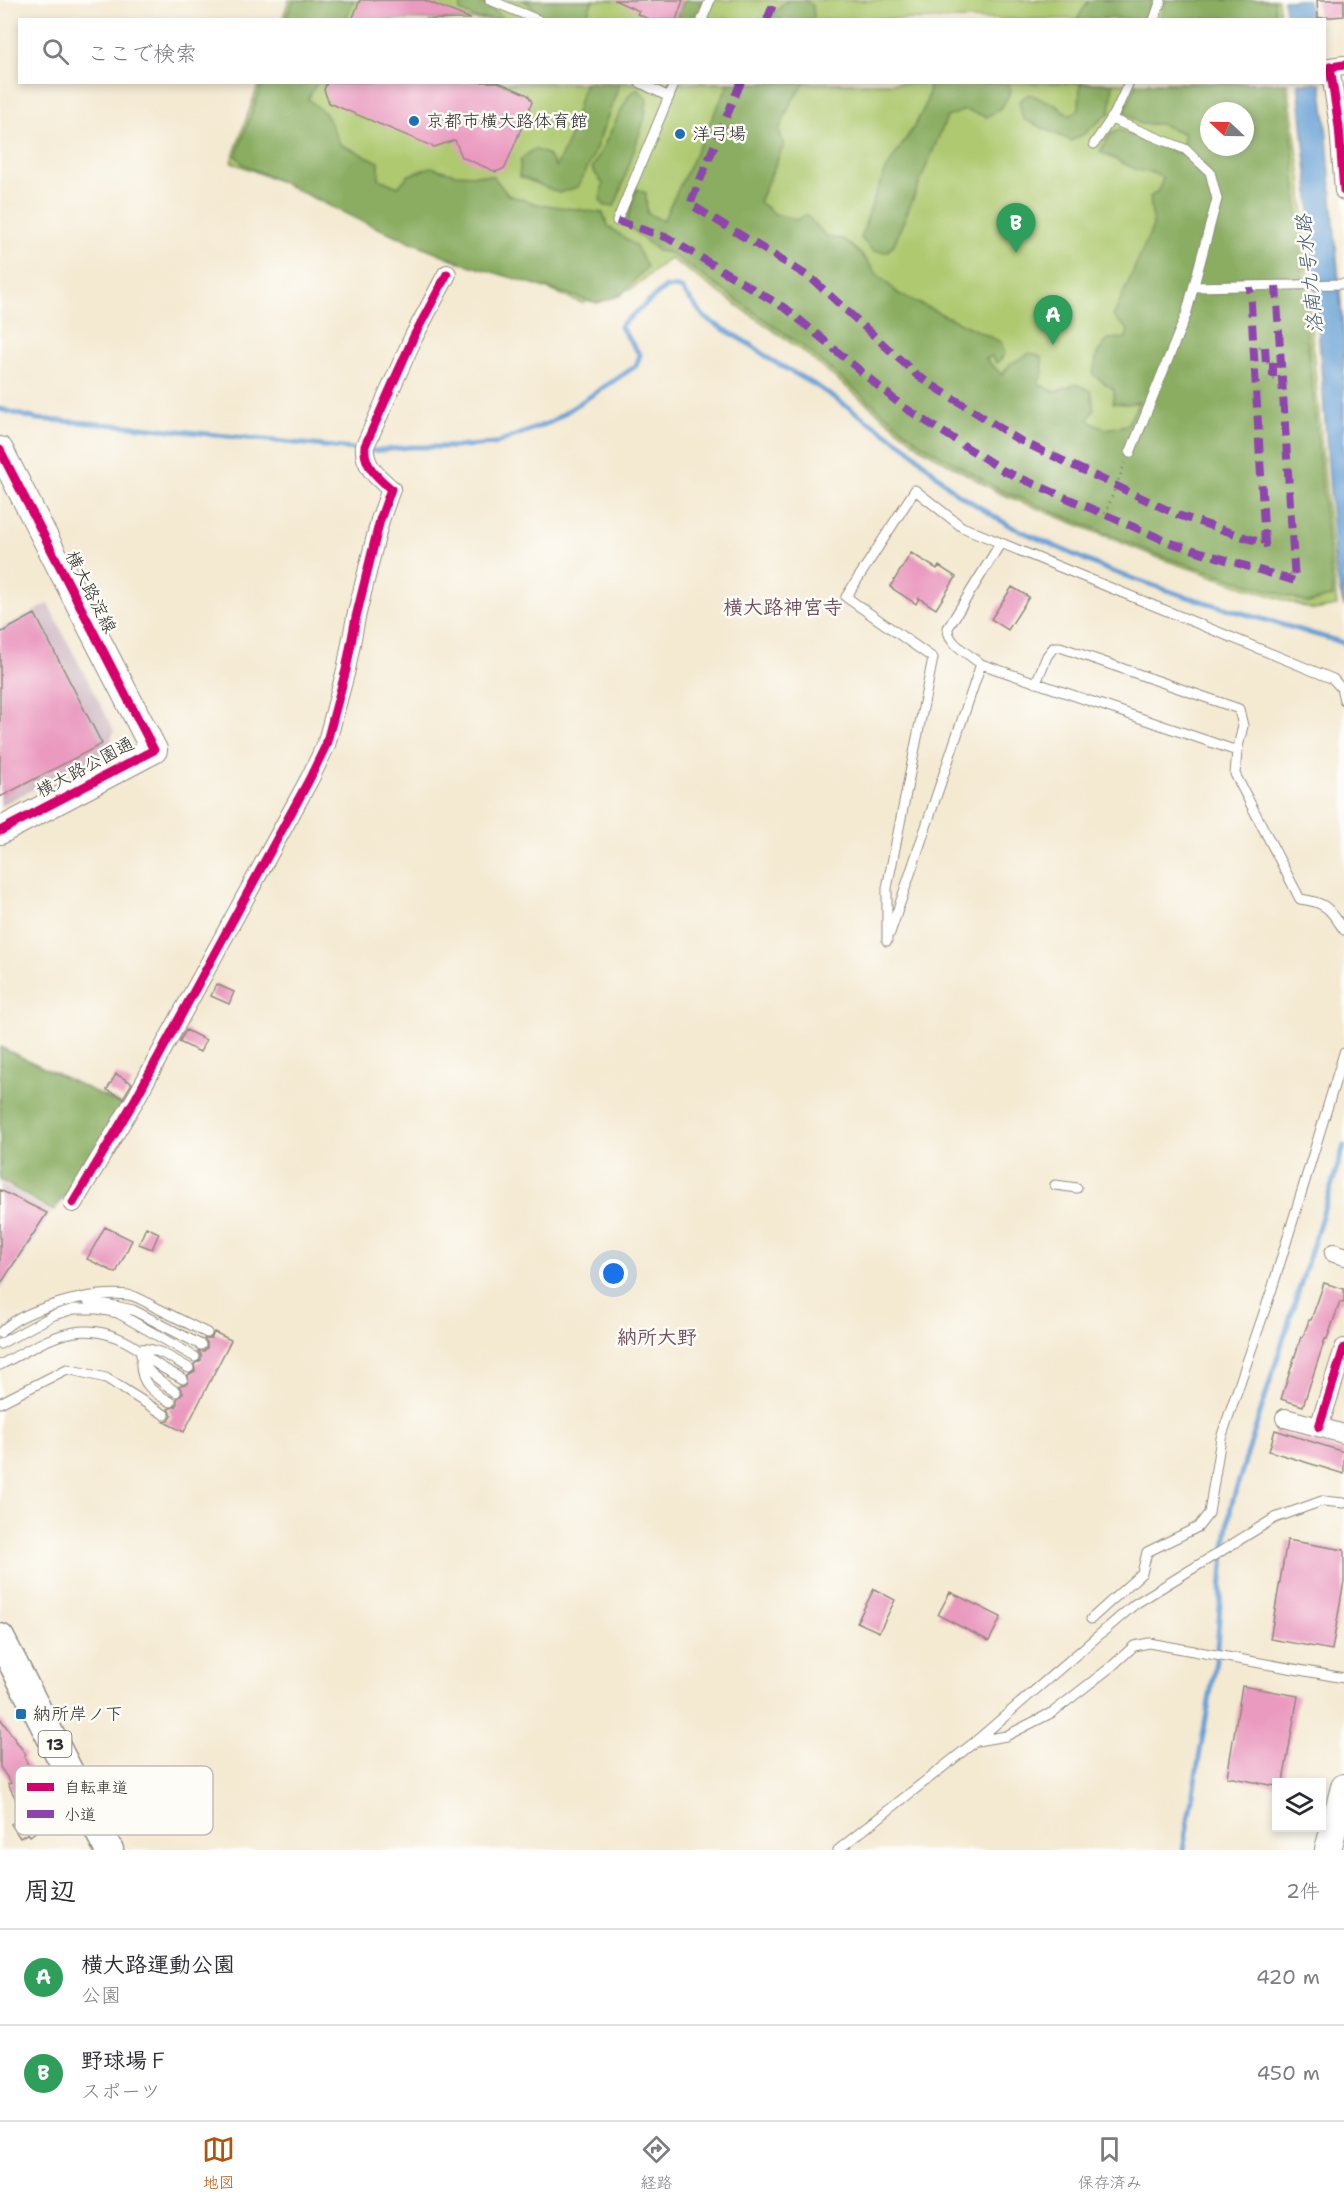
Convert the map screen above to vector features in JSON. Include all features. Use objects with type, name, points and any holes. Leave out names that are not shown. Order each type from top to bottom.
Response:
[{"type":"main road","name":"13","points":[[0,1638],[66,1766]]},
{"type":"main road","name":"13","points":[[101,1835],[109,1850]]},
{"type":"street","points":[[1344,65],[1330,67],[1341,127],[1344,191]]},
{"type":"street","points":[[73,1203],[136,1098],[326,745],[346,670],[377,531],[391,489],[369,466],[364,451],[414,336],[447,274]]},
{"type":"street","name":"横大路淀線","points":[[0,450],[154,750]]},
{"type":"street","name":"横大路公園通","points":[[0,831],[154,750]]},
{"type":"street","points":[[1319,1427],[1344,1348]]},
{"type":"street","points":[[1285,1418],[1344,1434]]},
{"type":"street","points":[[1328,1850],[1344,1787]]},
{"type":"lane","points":[[490,0],[533,18]]},
{"type":"lane","points":[[703,18],[710,0]]},
{"type":"lane","points":[[1155,18],[1161,0]]},
{"type":"lane","points":[[643,84],[669,97]]},
{"type":"lane","points":[[617,221],[674,84]]},
{"type":"lane","points":[[1094,144],[1111,119],[1128,84]]},
{"type":"lane","points":[[1111,119],[1185,149],[1210,172],[1217,199],[1186,315],[1130,453]]},
{"type":"lane","points":[[1194,287],[1342,284]]},
{"type":"lane","points":[[981,664],[887,941],[887,888],[933,658],[846,597],[915,490],[962,527],[1333,679],[1341,688],[1344,700]]},
{"type":"lane","points":[[1000,544],[948,628],[951,640],[981,664],[1238,751]]},
{"type":"lane","points":[[1036,683],[1047,656],[1054,647],[1060,647],[1239,709],[1243,726],[1235,774],[1300,898],[1315,900],[1329,908],[1344,930]]},
{"type":"lane","points":[[1091,1618],[1142,1573],[1147,1552],[1198,1527],[1209,1513],[1221,1438],[1272,1289],[1344,1053]]},
{"type":"lane","points":[[1055,1185],[1077,1188]]},
{"type":"lane","points":[[0,1333],[7,1325],[28,1313],[77,1298],[107,1294],[130,1295],[207,1333]]},
{"type":"lane","points":[[77,1298],[133,1310],[201,1345]]},
{"type":"lane","points":[[0,1344],[54,1315],[74,1309],[98,1309],[118,1313],[195,1357]]},
{"type":"lane","points":[[0,1365],[54,1336],[73,1332],[106,1333],[140,1349],[151,1360],[183,1379]]},
{"type":"lane","points":[[140,1349],[149,1348],[189,1368]]},
{"type":"lane","points":[[140,1349],[140,1374],[154,1394],[171,1402]]},
{"type":"lane","points":[[141,1362],[147,1370],[176,1392]]},
{"type":"lane","points":[[0,1403],[67,1369],[106,1378],[165,1415]]},
{"type":"lane","points":[[838,1850],[976,1742],[1136,1604],[1275,1518],[1322,1501],[1344,1503]]},
{"type":"lane","points":[[976,1742],[1006,1736],[1053,1712],[1134,1646],[1149,1643],[1344,1678]]},
{"type":"path","points":[[1253,347],[1265,347]]},
{"type":"path","points":[[1266,363],[1273,362]]},
{"type":"path","points":[[1273,379],[1282,379]]},
{"type":"path","points":[[1105,514],[1130,453]]},
{"type":"shaded area","points":[[48,604],[114,731],[106,752],[0,806],[0,629]]},
{"type":"shaded area","points":[[0,1183],[51,1213],[0,1290]]},
{"type":"green space","points":[[289,0],[1278,0],[1280,18],[283,18]]},
{"type":"green space","points":[[294,0],[354,0],[346,18],[285,18]]},
{"type":"green space","points":[[467,0],[477,1],[496,11],[502,18],[475,18],[460,11],[461,3]]},
{"type":"green space","points":[[524,0],[593,0],[585,18],[552,18],[541,15]]},
{"type":"green space","points":[[684,0],[702,0],[693,18],[677,18]]},
{"type":"green space","points":[[788,0],[804,0],[813,6],[814,18],[769,18]]},
{"type":"green space","points":[[1089,0],[1152,0],[1145,18],[1078,18]]},
{"type":"green space","points":[[1166,0],[1274,0],[1276,18],[1160,18]]},
{"type":"green space","points":[[259,84],[1288,84],[1301,179],[1312,340],[1337,606],[1314,610],[1164,560],[999,493],[921,448],[801,350],[670,258],[633,288],[582,303],[231,162]]},
{"type":"green space","points":[[262,84],[316,84],[308,99],[326,114],[340,144],[379,162],[379,179],[398,187],[409,175],[431,167],[455,174],[493,176],[508,195],[537,204],[603,213],[608,226],[636,246],[647,267],[621,295],[597,303],[462,263],[361,221],[243,164],[236,156]]},
{"type":"green space","points":[[585,84],[620,84],[592,159],[578,187],[559,193],[519,176],[521,159],[534,149],[547,154],[556,167],[569,139]]},
{"type":"green space","points":[[729,84],[804,84],[792,101],[779,130],[784,145],[759,202],[775,214],[796,220],[806,215],[827,237],[843,239],[862,255],[878,275],[899,294],[1001,342],[1005,354],[997,363],[991,356],[986,359],[1002,375],[1010,364],[1030,353],[1042,357],[1043,373],[1038,384],[1055,392],[1076,384],[1091,391],[1094,410],[1088,420],[1106,429],[1127,425],[1139,402],[1113,403],[1114,390],[1093,375],[1097,354],[1108,339],[1126,338],[1128,329],[1113,317],[1153,226],[1150,197],[1159,190],[1163,178],[1153,173],[1137,170],[1100,152],[1110,134],[1119,130],[1179,153],[1184,140],[1183,133],[1160,124],[1140,124],[1124,111],[1137,84],[1285,84],[1292,137],[1307,335],[1333,596],[1309,603],[1164,557],[1000,490],[921,444],[802,346],[670,253],[658,251],[626,224],[636,189],[646,193],[647,213],[663,221]]},
{"type":"green space","points":[[928,84],[1008,84],[1011,91],[1002,107],[987,117],[965,110],[947,117],[894,244],[887,252],[873,251],[861,238],[870,210],[889,165],[922,113],[929,92]]},
{"type":"green space","points":[[1080,84],[1113,84],[1110,112],[1084,134],[1071,141],[1023,119],[1019,101],[1029,94],[1052,103],[1070,115],[1079,110]]},
{"type":"green space","points":[[638,89],[647,99],[645,117],[619,195],[614,206],[605,206],[600,200],[603,184],[592,169],[629,95]]},
{"type":"green space","points":[[0,1047],[125,1106],[71,1188],[53,1211],[0,1180]]},
{"type":"water","points":[[1283,0],[1308,0],[1311,18],[1287,18]]},
{"type":"water","points":[[1298,84],[1321,84],[1344,342],[1344,607],[1335,563],[1308,182]]},
{"type":"building","points":[[360,0],[424,0],[469,18],[353,18]]},
{"type":"building","points":[[614,0],[683,0],[677,18],[646,18],[637,14],[639,11]]},
{"type":"building","points":[[1317,0],[1344,0],[1344,16],[1318,18]]},
{"type":"building","points":[[326,84],[503,84],[528,95],[532,102],[505,168],[496,172],[462,157],[455,140],[434,147],[329,103],[324,90]]},
{"type":"building","points":[[911,553],[937,569],[939,566],[956,577],[936,609],[919,598],[916,604],[890,587]]},
{"type":"building","points":[[1012,587],[1029,597],[1008,630],[991,619]]},
{"type":"building","points":[[35,614],[102,744],[0,797],[0,633]]},
{"type":"building","points":[[216,984],[234,992],[229,1004],[211,996]]},
{"type":"building","points":[[186,1030],[206,1040],[200,1052],[179,1042]]},
{"type":"building","points":[[116,1074],[132,1083],[123,1098],[107,1090]]},
{"type":"building","points":[[0,1190],[47,1213],[0,1285]]},
{"type":"building","points":[[105,1227],[132,1240],[116,1273],[87,1259]]},
{"type":"building","points":[[146,1227],[159,1233],[152,1249],[139,1244]]},
{"type":"building","points":[[1324,1283],[1344,1289],[1344,1303],[1340,1302],[1327,1339],[1325,1339],[1303,1406],[1281,1399],[1301,1337],[1311,1320]]},
{"type":"building","points":[[214,1332],[231,1340],[184,1432],[164,1422],[169,1421],[172,1416],[168,1409],[177,1406],[177,1399],[183,1393],[179,1386],[188,1383],[188,1375],[195,1371],[194,1364],[201,1360],[201,1354],[198,1351],[204,1351],[207,1348],[207,1342],[204,1339],[211,1338]]},
{"type":"building","points":[[1275,1430],[1344,1452],[1344,1474],[1269,1451]]},
{"type":"building","points":[[1287,1540],[1344,1550],[1344,1581],[1332,1650],[1270,1639]]},
{"type":"building","points":[[874,1589],[895,1600],[879,1632],[857,1622]]},
{"type":"building","points":[[950,1592],[1001,1617],[989,1641],[938,1615]]},
{"type":"building","points":[[1242,1686],[1298,1696],[1284,1778],[1272,1778],[1272,1785],[1227,1777]]},
{"type":"building","points":[[0,1718],[26,1755],[24,1757],[29,1766],[15,1766],[15,1798],[8,1784],[11,1783],[0,1767]]},
{"type":"waterway","points":[[0,409],[36,419],[141,427],[372,451],[494,444],[551,422],[636,366],[640,355],[620,326],[666,287],[681,288],[705,318],[817,386],[908,448],[955,492],[1010,526],[1108,570],[1181,595],[1344,643]]},
{"type":"waterway","points":[[1183,1850],[1216,1661],[1224,1552],[1231,1506],[1344,1146]]},
{"type":"marked path","points":[[768,18],[775,0]]},
{"type":"marked path","points":[[740,84],[690,204],[811,278],[918,376],[1019,440],[1178,515],[1265,544],[1250,287]]},
{"type":"marked path","points":[[617,221],[668,238],[788,310],[902,406],[1004,471],[1171,543],[1295,581],[1276,286]]},
{"type":"marked path","points":[[1265,347],[1266,363]]},
{"type":"marked path","points":[[1273,362],[1273,379]]},
{"type":"cycle path","points":[[1344,65],[1330,67],[1339,127],[1344,191]]},
{"type":"cycle path","points":[[73,1203],[136,1098],[326,745],[346,670],[356,617],[380,520],[391,489],[369,465],[365,446],[414,336],[447,274]]},
{"type":"cycle path","points":[[0,450],[154,750],[0,831]]},
{"type":"cycle path","points":[[1319,1427],[1344,1348]]},
{"type":"place","name":"京都市横大路体育館","points":[[414,121]]},
{"type":"place","name":"洋弓場","points":[[680,134]]},
{"type":"place","name":"野球場Ｆ","points":[[1016,253]]},
{"type":"place","name":"横大路運動公園","points":[[1053,345]]},
{"type":"place","name":"納所岸ノ下","points":[[21,1714]]},
{"type":"district","name":"横大路神宮寺","points":[[783,607]]},
{"type":"district","name":"納所大野","points":[[657,1337]]},
{"type":"water label","name":"洛南九号水路","points":[[1309,274]]}]
